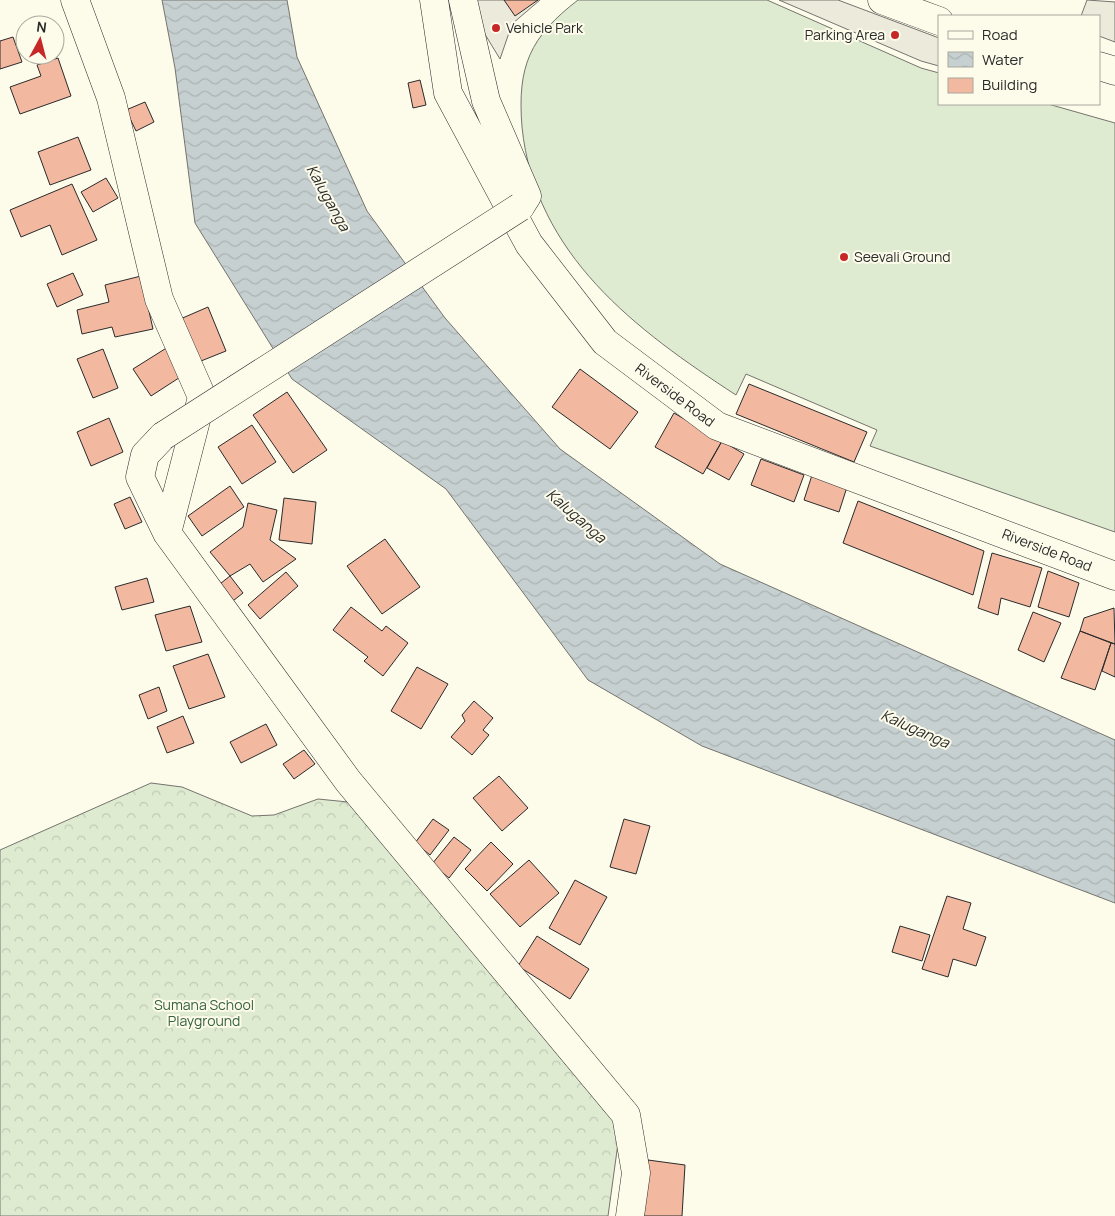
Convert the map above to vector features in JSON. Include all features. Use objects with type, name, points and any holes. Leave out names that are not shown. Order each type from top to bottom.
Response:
[{"type":"street","points":[[74,0],[111,98],[159,298],[202,396],[168,533]]},
{"type":"street","name":"Riverside Road","points":[[434,0],[448,93],[529,244],[605,342],[716,426],[1115,576]]},
{"type":"street","points":[[463,0],[486,100],[527,196],[520,207],[164,436],[145,455],[140,477],[168,533],[348,781],[626,1116],[636,1173],[630,1216]]},
{"type":"street","points":[[882,0],[938,21]]},
{"type":"street","points":[[1100,66],[1115,71]]},
{"type":"green space","name":"Seevali Ground","points":[[578,0],[767,0],[921,68],[938,73],[938,105],[1052,105],[1115,123],[1115,532],[870,446],[877,430],[746,374],[736,395],[662,344],[628,315],[596,285],[569,251],[547,214],[531,173],[522,127],[522,87],[525,70],[530,54],[538,40]]},
{"type":"green space","name":"Sumana School Playground","points":[[151,783],[182,787],[252,816],[274,815],[318,799],[348,802],[611,1115],[619,1136],[608,1216],[0,1216],[0,850]]},
{"type":"shaded area","name":"Vehicle Park","points":[[473,0],[540,0],[512,24],[500,59],[483,31]]},
{"type":"shaded area","name":"Parking Area","points":[[779,0],[838,0],[938,38],[938,66],[921,61]]},
{"type":"shaded area","points":[[1087,0],[1115,2],[1115,42],[1100,36],[1100,15],[1081,15]]},
{"type":"water","name":"Kaluganga","points":[[162,0],[287,0],[297,57],[367,211],[445,318],[560,449],[720,564],[1115,740],[1115,903],[702,746],[588,680],[446,489],[292,379],[195,223],[175,68]]},
{"type":"building","points":[[504,0],[538,0],[515,16]]},
{"type":"building","points":[[13,37],[15,43],[15,64],[0,69],[0,41]]},
{"type":"building","points":[[37,65],[60,65],[71,96],[20,114],[10,87],[41,76]]},
{"type":"building","points":[[420,80],[426,105],[413,108],[408,83]]},
{"type":"building","points":[[145,102],[154,122],[136,131],[126,110]]},
{"type":"building","points":[[78,137],[91,170],[50,185],[38,152]]},
{"type":"building","points":[[106,178],[118,198],[93,212],[81,192]]},
{"type":"building","points":[[72,184],[97,240],[62,255],[50,225],[21,237],[10,210]]},
{"type":"building","points":[[73,273],[83,295],[57,307],[47,284]]},
{"type":"building","points":[[141,276],[153,329],[115,337],[112,327],[82,334],[77,310],[109,302],[105,285]]},
{"type":"building","points":[[208,307],[226,351],[196,363],[178,320]]},
{"type":"building","points":[[168,347],[185,374],[151,396],[133,369]]},
{"type":"building","points":[[103,349],[118,388],[93,398],[77,359]]},
{"type":"building","points":[[580,369],[638,412],[610,449],[552,407]]},
{"type":"building","points":[[749,384],[867,432],[854,462],[736,414]]},
{"type":"building","points":[[287,392],[327,450],[293,473],[253,415]]},
{"type":"building","points":[[674,413],[722,441],[703,474],[655,447]]},
{"type":"building","points":[[109,418],[123,452],[91,466],[77,432]]},
{"type":"building","points":[[252,425],[276,462],[242,484],[218,447]]},
{"type":"building","points":[[722,441],[744,454],[729,480],[707,468]]},
{"type":"building","points":[[761,459],[804,475],[794,502],[751,485]]},
{"type":"building","points":[[812,475],[847,487],[839,512],[804,500]]},
{"type":"building","points":[[230,486],[244,507],[202,536],[188,516]]},
{"type":"building","points":[[130,497],[142,522],[125,529],[114,504]]},
{"type":"building","points":[[284,498],[316,502],[312,544],[279,540]]},
{"type":"building","points":[[858,501],[984,551],[973,595],[843,543]]},
{"type":"building","points":[[248,503],[277,510],[270,540],[296,559],[263,582],[250,564],[230,576],[210,552],[243,527]]},
{"type":"building","points":[[385,539],[420,587],[382,614],[347,566]]},
{"type":"building","points":[[992,553],[1042,568],[1030,607],[1001,598],[998,615],[978,608]]},
{"type":"building","points":[[1048,571],[1079,583],[1069,617],[1038,607]]},
{"type":"building","points":[[286,572],[298,586],[260,619],[248,605]]},
{"type":"building","points":[[230,576],[243,593],[229,604],[216,587]]},
{"type":"building","points":[[147,578],[154,602],[122,610],[115,587]]},
{"type":"building","points":[[190,606],[202,642],[166,651],[155,615]]},
{"type":"building","points":[[351,607],[382,631],[386,626],[408,643],[383,676],[364,661],[368,657],[333,630]]},
{"type":"building","points":[[1114,608],[1115,644],[1080,631],[1084,618]]},
{"type":"building","points":[[1033,612],[1061,623],[1044,662],[1018,650]]},
{"type":"building","points":[[1080,631],[1111,643],[1095,690],[1061,678]]},
{"type":"building","points":[[1111,643],[1115,644],[1115,677],[1102,671]]},
{"type":"building","points":[[208,654],[225,697],[189,709],[173,666]]},
{"type":"building","points":[[417,667],[448,684],[421,729],[391,711]]},
{"type":"building","points":[[159,687],[167,711],[148,719],[139,695]]},
{"type":"building","points":[[474,701],[493,718],[483,730],[489,735],[472,755],[451,737],[465,721],[462,715]]},
{"type":"building","points":[[183,716],[194,743],[167,753],[157,727]]},
{"type":"building","points":[[266,724],[277,745],[241,763],[230,742]]},
{"type":"building","points":[[304,750],[315,764],[294,779],[283,764]]},
{"type":"building","points":[[499,776],[528,808],[502,831],[473,798]]},
{"type":"building","points":[[433,819],[449,830],[430,855],[415,843]]},
{"type":"building","points":[[624,819],[650,826],[636,874],[610,867]]},
{"type":"building","points":[[454,837],[471,850],[449,878],[432,864]]},
{"type":"building","points":[[491,842],[513,864],[487,891],[465,869]]},
{"type":"building","points":[[529,860],[559,893],[520,927],[490,894]]},
{"type":"building","points":[[575,880],[607,897],[580,945],[549,928]]},
{"type":"building","points":[[947,896],[971,903],[963,929],[986,937],[976,966],[953,959],[948,977],[922,969]]},
{"type":"building","points":[[900,926],[930,935],[922,961],[892,952]]},
{"type":"building","points":[[537,936],[589,969],[570,999],[518,966]]},
{"type":"building","points":[[648,1160],[685,1165],[682,1216],[644,1216]]},
{"type":"place","name":"Vehicle Park","points":[[496,28]]},
{"type":"place","name":"Parking Area","points":[[895,35]]},
{"type":"place","name":"Seevali Ground","points":[[844,257]]}]
